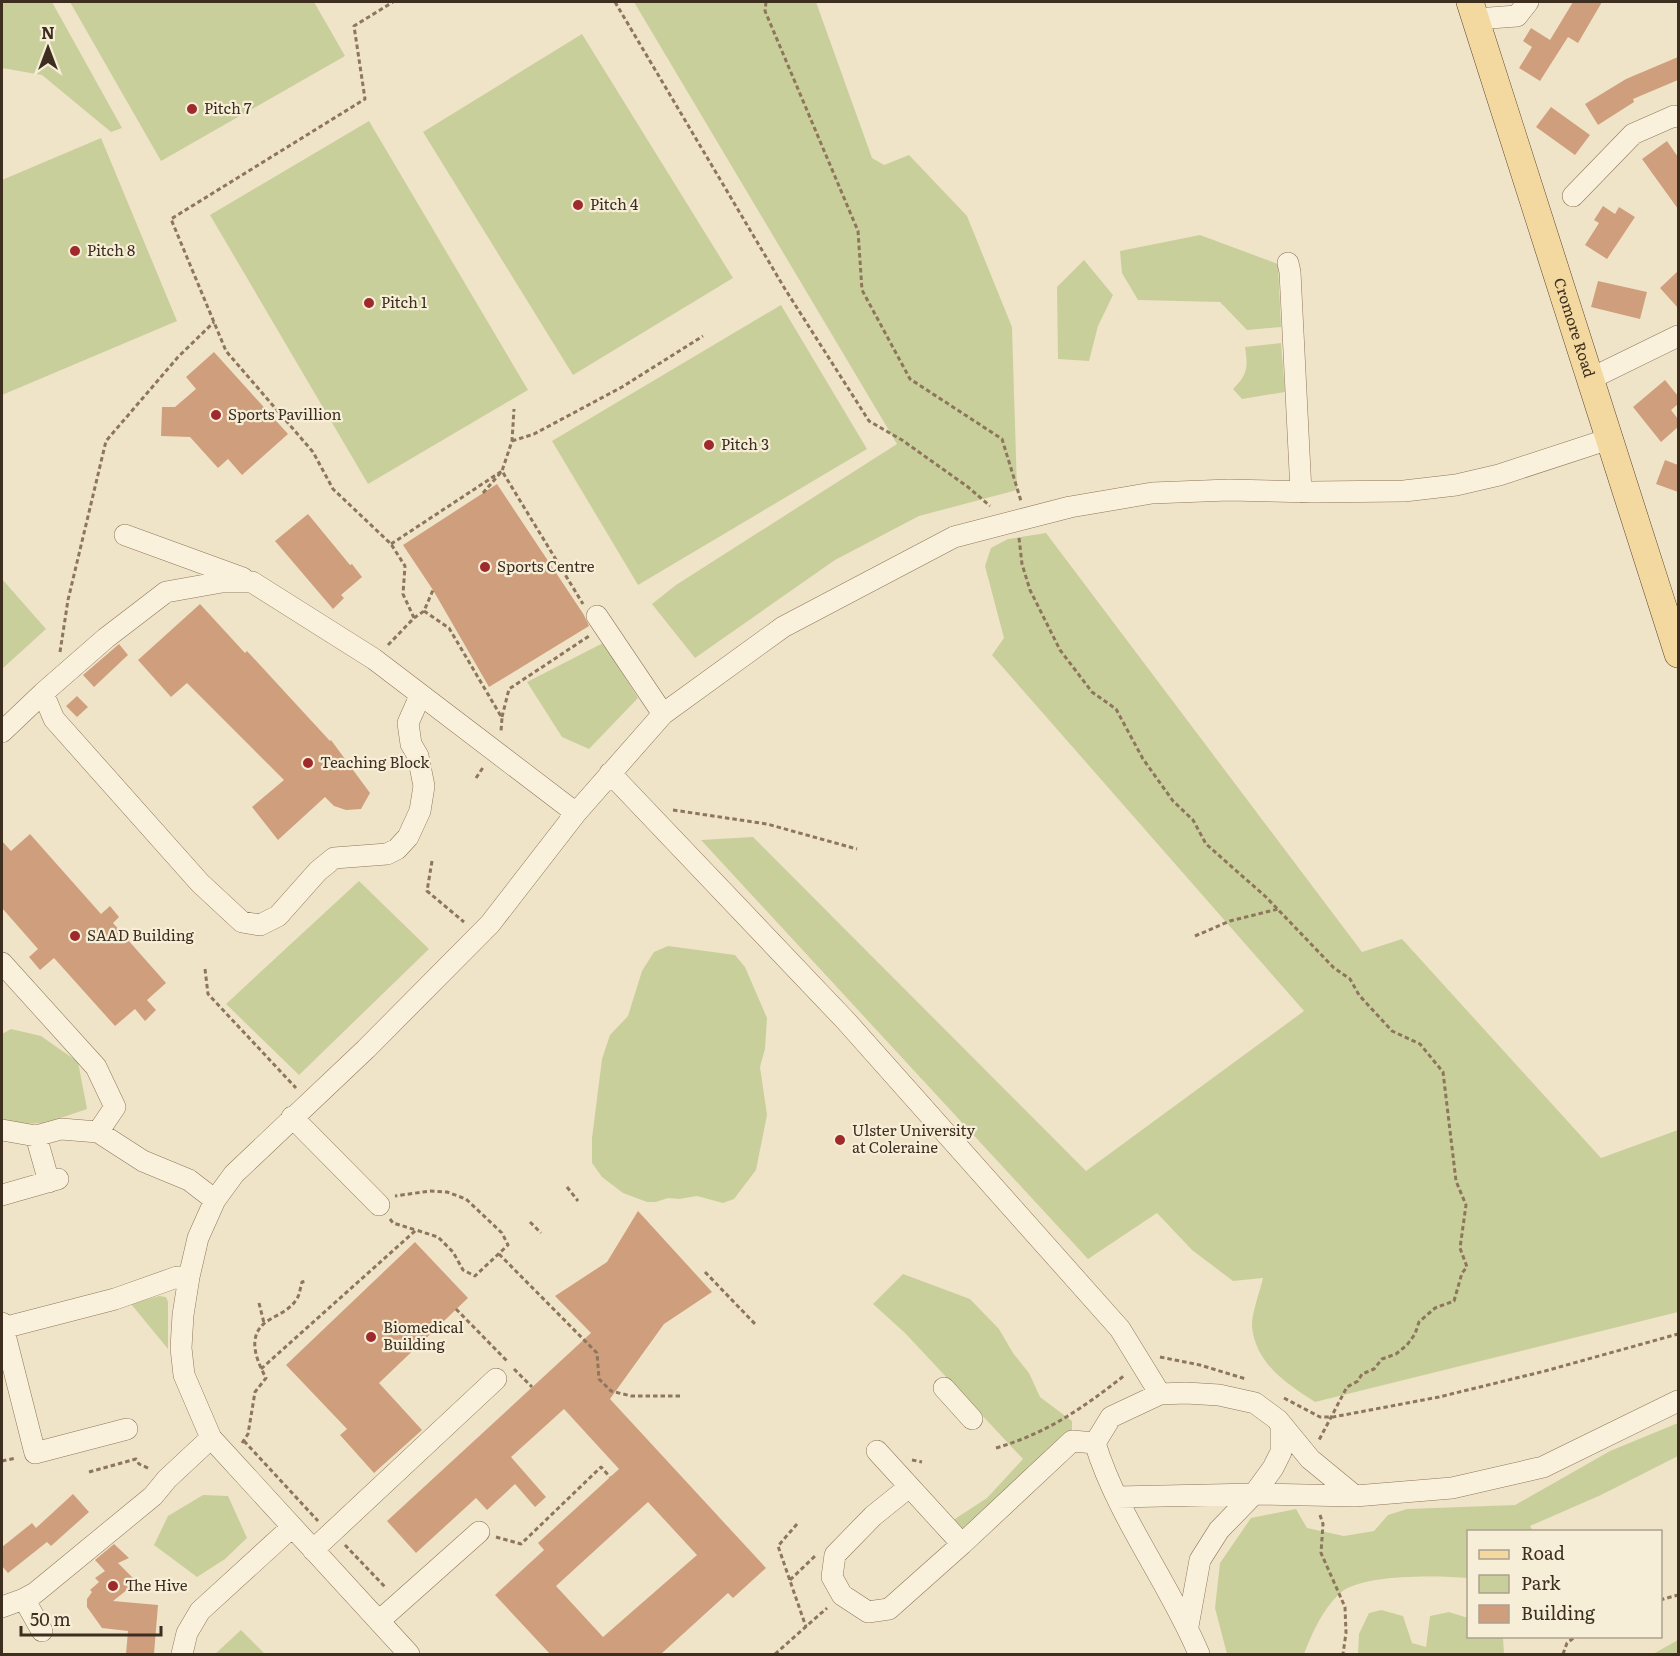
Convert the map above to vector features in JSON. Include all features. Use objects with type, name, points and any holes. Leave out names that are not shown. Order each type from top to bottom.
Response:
[{"type":"main road","name":"Cromore Road","points":[[1473,10],[1678,654]]},
{"type":"street","points":[[1473,10],[1517,16],[1528,2]]},
{"type":"street","points":[[1573,196],[1634,134],[1674,116],[1678,117]]},
{"type":"street","points":[[1288,263],[1301,492]]},
{"type":"street","points":[[1590,379],[1678,336]]},
{"type":"street","points":[[409,1654],[211,1438],[184,1375],[181,1348],[189,1277],[198,1238],[215,1200],[234,1174],[366,1049],[490,924],[576,813],[663,714],[783,627],[954,537],[1070,507],[1152,493],[1229,490],[1404,491],[1456,485],[1498,475],[1609,440]]},
{"type":"street","points":[[125,535],[252,582],[374,659],[576,813]]},
{"type":"street","points":[[2,732],[106,638],[166,592],[222,582],[252,582]]},
{"type":"street","points":[[592,614],[663,714]]},
{"type":"street","points":[[49,688],[54,719],[200,883],[242,922],[260,925],[278,916],[318,871],[334,858],[387,854],[397,849],[408,837],[420,811],[424,786],[418,756],[411,744],[408,723],[420,696]]},
{"type":"street","points":[[610,773],[854,1029],[1120,1329],[1160,1394]]},
{"type":"street","points":[[2,963],[96,1067],[115,1107],[98,1132]]},
{"type":"street","points":[[292,1117],[383,1201]]},
{"type":"street","points":[[2,1130],[36,1136],[61,1129],[98,1132],[143,1161],[189,1180],[215,1200]]},
{"type":"street","points":[[2,1195],[54,1180],[36,1136]]},
{"type":"street","points":[[128,1429],[35,1453],[2,1326],[115,1299],[177,1277],[189,1277]]},
{"type":"street","points":[[313,1550],[496,1378]]},
{"type":"street","points":[[944,1388],[972,1419]]},
{"type":"street","points":[[1199,1654],[1188,1626],[1103,1468],[1095,1443],[1111,1417],[1160,1394],[1186,1392],[1219,1395],[1255,1403],[1278,1420],[1307,1456],[1355,1496]]},
{"type":"street","points":[[1117,1497],[1254,1494],[1355,1496],[1452,1488],[1543,1467],[1678,1401]]},
{"type":"street","points":[[1188,1626],[1200,1560],[1219,1530],[1254,1494],[1273,1468],[1281,1452],[1281,1425],[1278,1420]]},
{"type":"street","points":[[2,1607],[35,1593],[153,1496],[167,1479],[211,1438]]},
{"type":"street","points":[[909,1487],[873,1516],[835,1555],[832,1577],[842,1595],[868,1612],[889,1609],[1072,1441],[1095,1443]]},
{"type":"street","points":[[877,1451],[962,1544]]},
{"type":"street","points":[[182,1654],[187,1633],[200,1611],[292,1527]]},
{"type":"street","points":[[379,1621],[479,1532]]},
{"type":"street","points":[[24,1599],[42,1630]]},
{"type":"path","points":[[393,2],[354,26],[365,99],[171,219],[226,351],[313,452],[333,489],[391,544],[405,566],[404,594],[414,618]]},
{"type":"path","points":[[615,2],[785,289],[869,422],[902,440],[1017,521]]},
{"type":"path","points":[[766,2],[765,11],[769,21],[858,231],[862,290],[910,379],[1002,440],[1017,521],[1022,564],[1030,591],[1060,650],[1092,692],[1116,709],[1143,759],[1173,801],[1193,819],[1206,844],[1278,909],[1334,968],[1350,979],[1359,995],[1392,1031],[1420,1044],[1443,1071],[1456,1181],[1466,1205],[1460,1248],[1467,1267],[1462,1273],[1454,1301],[1435,1308],[1419,1322],[1415,1334],[1407,1345],[1396,1354],[1382,1359],[1374,1369],[1362,1374],[1358,1381],[1347,1387],[1318,1443],[1307,1456]]},
{"type":"path","points":[[49,688],[106,441],[178,357],[214,322]]},
{"type":"path","points":[[512,441],[534,434],[622,387],[703,336]]},
{"type":"path","points":[[483,493],[502,471],[512,441],[514,409]]},
{"type":"path","points":[[391,544],[502,471]]},
{"type":"path","points":[[495,751],[501,736],[502,718],[509,689],[598,630],[592,614],[502,471]]},
{"type":"path","points":[[374,659],[414,618],[424,611],[433,590]]},
{"type":"path","points":[[424,611],[449,628],[502,718]]},
{"type":"path","points":[[647,810],[675,810],[767,824],[857,849]]},
{"type":"path","points":[[432,861],[427,891],[479,935]]},
{"type":"path","points":[[1195,936],[1230,921],[1278,909]]},
{"type":"path","points":[[205,969],[208,994],[301,1094]]},
{"type":"path","points":[[567,1187],[578,1201]]},
{"type":"path","points":[[430,1191],[447,1192],[466,1199],[502,1233],[508,1245],[475,1276],[463,1270],[453,1252],[438,1237],[416,1230],[393,1223],[383,1201],[430,1191]]},
{"type":"path","points":[[530,1222],[541,1233]]},
{"type":"path","points":[[261,1369],[416,1230]]},
{"type":"path","points":[[498,1254],[597,1353],[599,1378],[611,1391],[632,1396],[681,1396]]},
{"type":"path","points":[[705,1272],[756,1325]]},
{"type":"path","points":[[229,1459],[249,1434],[255,1392],[266,1378],[257,1360],[254,1345],[260,1329],[264,1323],[284,1312],[296,1301],[302,1282],[307,1281]]},
{"type":"path","points":[[259,1303],[264,1323]]},
{"type":"path","points":[[456,1309],[532,1387]]},
{"type":"path","points":[[1282,1397],[1320,1417],[1333,1417],[1439,1398],[1678,1334]]},
{"type":"path","points":[[996,1448],[1025,1440],[1083,1408],[1141,1363],[1161,1356],[1200,1365],[1254,1383]]},
{"type":"path","points":[[244,1441],[323,1526]]},
{"type":"path","points":[[89,1472],[136,1459],[139,1464],[149,1469]]},
{"type":"path","points":[[479,1532],[521,1544],[601,1467],[610,1477]]},
{"type":"path","points":[[1305,1495],[1306,1501],[1318,1506],[1323,1524],[1321,1553],[1345,1607],[1343,1654]]},
{"type":"path","points":[[797,1524],[778,1546],[806,1627]]},
{"type":"path","points":[[340,1539],[393,1595]]},
{"type":"path","points":[[775,1654],[842,1595]]},
{"type":"path","points":[[1662,1599],[1678,1595]]},
{"type":"path","points":[[1563,1654],[1567,1643],[1573,1638]]},
{"type":"green space","points":[[2,2],[52,2],[122,128],[111,132],[42,75],[2,68]]},
{"type":"green space","name":"Pitch 7","points":[[70,2],[314,2],[345,56],[161,161]]},
{"type":"green space","points":[[634,2],[816,2],[872,158],[884,165],[909,155],[967,216],[1012,327],[1017,490],[919,516],[835,560],[695,658],[652,604],[676,585],[897,444]]},
{"type":"green space","name":"Pitch 4","points":[[582,34],[733,278],[573,375],[423,132]]},
{"type":"green space","name":"Pitch 1","points":[[369,121],[528,390],[368,484],[210,215]]},
{"type":"green space","name":"Pitch 8","points":[[101,138],[177,321],[2,395],[2,180]]},
{"type":"green space","points":[[1200,235],[1278,264],[1281,327],[1247,330],[1220,302],[1138,300],[1122,273],[1120,251]]},
{"type":"green space","points":[[1084,260],[1113,295],[1098,326],[1089,361],[1058,359],[1057,287]]},
{"type":"green space","name":"Pitch 3","points":[[781,305],[867,449],[638,585],[552,441]]},
{"type":"green space","points":[[1281,343],[1285,392],[1242,399],[1233,389],[1246,370],[1245,347]]},
{"type":"green space","points":[[1046,533],[1362,952],[1402,939],[1601,1158],[1678,1130],[1678,1312],[1315,1402],[1274,1372],[1260,1352],[1252,1322],[1263,1278],[1233,1281],[1192,1250],[1157,1213],[1088,1259],[701,840],[753,837],[1086,1171],[1304,1011],[992,655],[1004,638],[985,566],[991,548],[1008,539]]},
{"type":"green space","points":[[2,579],[46,629],[2,669]]},
{"type":"green space","points":[[603,643],[638,698],[589,749],[562,737],[527,682]]},
{"type":"green space","points":[[359,881],[429,949],[299,1075],[226,1004]]},
{"type":"green space","points":[[668,946],[735,955],[745,967],[767,1018],[765,1049],[760,1067],[767,1115],[756,1170],[734,1199],[723,1203],[697,1196],[647,1202],[623,1193],[602,1177],[592,1163],[592,1138],[602,1059],[610,1035],[628,1016],[642,971],[654,952]]},
{"type":"green space","points":[[11,1029],[41,1036],[78,1062],[87,1109],[46,1123],[2,1125],[2,1034]]},
{"type":"green space","points":[[903,1274],[970,1299],[999,1329],[1013,1353],[1029,1373],[1040,1397],[1072,1421],[1072,1431],[955,1541],[941,1528],[987,1498],[1023,1459],[905,1333],[873,1304]]},
{"type":"green space","points":[[159,1296],[166,1297],[168,1302],[168,1349],[131,1304]]},
{"type":"green space","points":[[1678,1423],[1678,1456],[1601,1495],[1530,1526],[1532,1530],[1467,1530],[1467,1578],[1400,1578],[1363,1583],[1348,1588],[1332,1601],[1310,1638],[1304,1654],[1227,1654],[1215,1608],[1220,1563],[1251,1518],[1296,1509],[1307,1528],[1344,1536],[1374,1531],[1388,1515],[1407,1509],[1515,1505],[1610,1451]]},
{"type":"green space","points":[[203,1495],[228,1496],[247,1538],[225,1559],[197,1577],[154,1545],[168,1516]]},
{"type":"green space","points":[[1381,1610],[1403,1616],[1412,1643],[1426,1647],[1430,1616],[1449,1612],[1467,1618],[1467,1638],[1503,1638],[1504,1654],[1358,1654],[1359,1634],[1369,1613]]},
{"type":"green space","points":[[241,1630],[265,1654],[215,1654]]},
{"type":"green space","points":[[1678,1640],[1678,1654],[1653,1654]]},
{"type":"building","points":[[1573,2],[1602,2],[1578,43],[1568,37],[1540,81],[1519,68],[1532,47],[1523,41],[1531,28],[1550,40]]},
{"type":"building","points":[[1678,57],[1678,80],[1633,99],[1634,102],[1598,125],[1585,104],[1626,79]]},
{"type":"building","points":[[1551,107],[1590,135],[1575,155],[1536,127]]},
{"type":"building","points":[[1667,141],[1678,157],[1678,209],[1642,159]]},
{"type":"building","points":[[1603,206],[1615,214],[1619,207],[1635,217],[1607,259],[1585,245],[1599,223],[1594,220]]},
{"type":"building","points":[[1678,271],[1678,308],[1660,288]]},
{"type":"building","points":[[1598,281],[1647,292],[1640,319],[1591,307]]},
{"type":"building","name":"Sports Pavillion","points":[[214,352],[288,434],[242,475],[228,459],[218,468],[190,437],[161,436],[162,407],[175,407],[196,389],[186,377]]},
{"type":"building","points":[[1665,380],[1678,396],[1678,404],[1671,410],[1678,419],[1678,427],[1661,442],[1633,407]]},
{"type":"building","points":[[1665,460],[1678,465],[1678,492],[1656,484]]},
{"type":"building","name":"Sports Centre","points":[[497,484],[589,626],[489,687],[433,590],[403,545]]},
{"type":"building","points":[[308,514],[362,577],[341,595],[344,598],[333,609],[275,541]]},
{"type":"building","name":"Teaching Block","points":[[200,604],[331,740],[370,793],[361,809],[346,810],[334,806],[325,797],[278,840],[252,807],[284,780],[187,683],[171,697],[138,660]]},
{"type":"building","points":[[119,644],[128,655],[94,687],[83,675]]},
{"type":"building","points":[[77,696],[88,707],[77,717],[66,706]]},
{"type":"building","name":"SAAD Building","points":[[30,834],[101,914],[110,906],[119,917],[113,923],[166,983],[147,1000],[156,1010],[145,1021],[135,1009],[115,1026],[54,958],[40,970],[29,957],[38,949],[2,908],[2,841],[11,851]]},
{"type":"building","points":[[638,1211],[712,1292],[664,1324],[610,1399],[766,1568],[733,1598],[728,1593],[661,1654],[550,1654],[495,1595],[544,1550],[538,1543],[619,1469],[564,1409],[511,1457],[546,1497],[535,1507],[515,1484],[487,1510],[476,1498],[416,1553],[387,1521],[591,1333],[555,1296],[607,1262]],"holes":[[[648,1502],[697,1555],[603,1637],[556,1586]]]},
{"type":"building","name":"Biomedical Building","points":[[415,1242],[468,1298],[379,1383],[422,1430],[374,1473],[340,1435],[347,1429],[286,1365]]},
{"type":"building","points":[[73,1494],[89,1512],[51,1546],[47,1542],[8,1573],[2,1566],[2,1547],[32,1523],[36,1528]]},
{"type":"building","name":"The Hive","points":[[114,1544],[129,1558],[118,1563],[137,1582],[113,1601],[158,1605],[154,1654],[126,1654],[128,1631],[102,1628],[87,1607],[87,1599],[92,1592],[90,1590],[99,1582],[95,1578],[105,1571],[95,1560]]},
{"type":"place","name":"Pitch 7","points":[[192,109]]},
{"type":"place","name":"Pitch 4","points":[[578,205]]},
{"type":"place","name":"Pitch 8","points":[[75,251]]},
{"type":"place","name":"Pitch 1","points":[[369,303]]},
{"type":"place","name":"Sports Pavillion","points":[[216,415]]},
{"type":"place","name":"Pitch 3","points":[[709,445]]},
{"type":"place","name":"Sports Centre","points":[[485,567]]},
{"type":"place","name":"Teaching Block","points":[[308,763]]},
{"type":"place","name":"SAAD Building","points":[[75,936]]},
{"type":"place","name":"Ulster University at Coleraine","points":[[840,1140]]},
{"type":"place","name":"Biomedical Building","points":[[371,1337]]},
{"type":"place","name":"The Hive","points":[[113,1586]]}]
